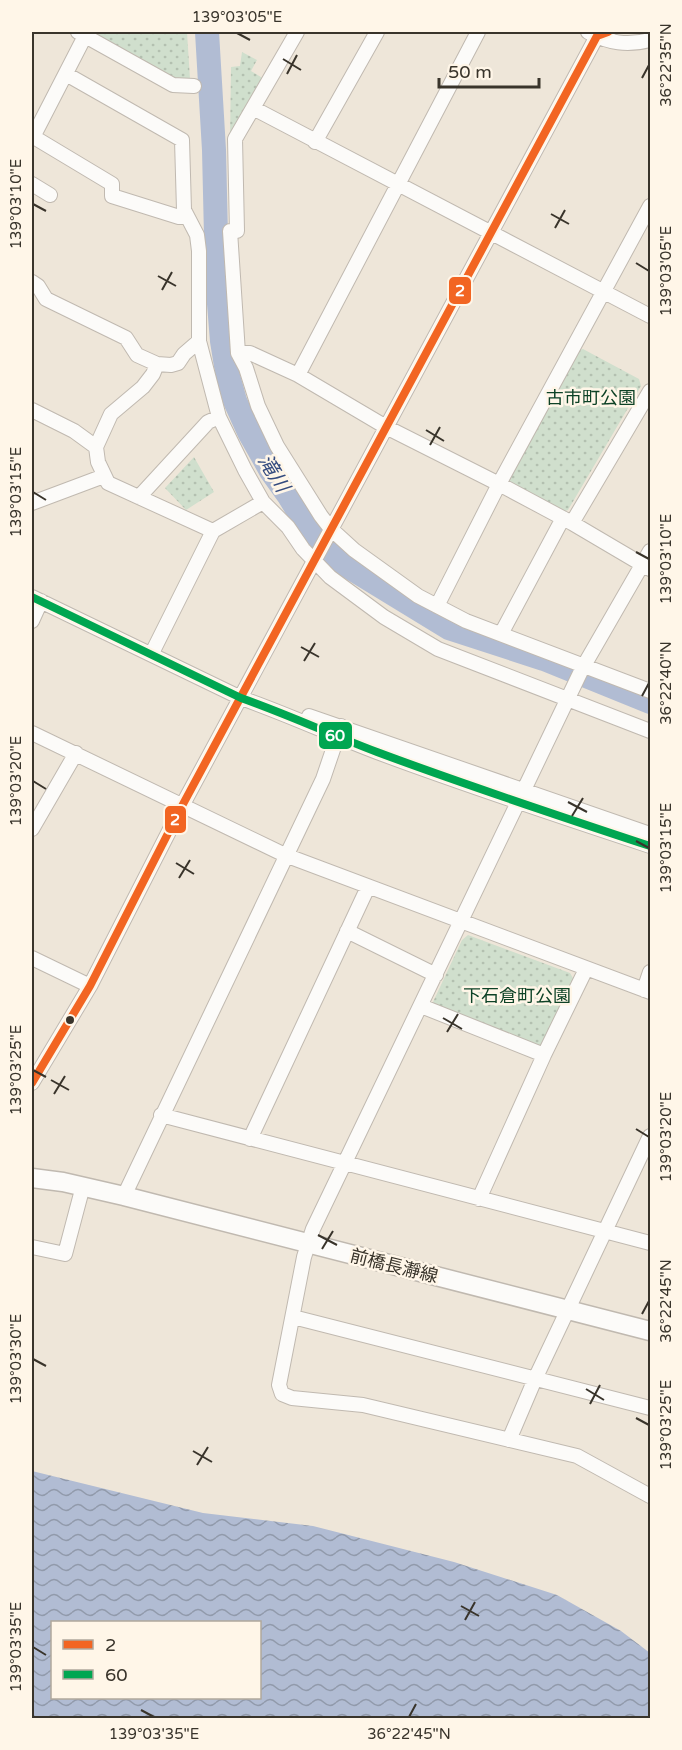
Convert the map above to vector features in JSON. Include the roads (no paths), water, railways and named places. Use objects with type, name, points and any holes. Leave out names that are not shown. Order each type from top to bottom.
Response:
[{"type":"main road","name":"前橋長瀞線","points":[[32,1178],[124,1196],[651,1331]]},
{"type":"street","points":[[297,32],[235,139],[237,231],[230,231],[238,353],[246,368],[258,406],[277,446],[330,531],[379,570],[418,596],[466,621],[651,691]]},
{"type":"street","points":[[315,142],[377,32]]},
{"type":"street","points":[[298,375],[478,32]]},
{"type":"street","points":[[32,1083],[90,986],[182,806],[597,33],[608,41],[628,45],[651,40]]},
{"type":"street","points":[[187,217],[179,217],[112,195],[112,184],[32,136],[66,74],[82,34],[173,85],[194,86]]},
{"type":"street","points":[[66,74],[182,140],[184,210],[196,235],[199,251],[199,342],[219,417],[263,502],[315,559],[360,601],[407,632],[438,649],[569,697],[651,731]]},
{"type":"street","points":[[253,108],[400,184],[490,234],[651,316]]},
{"type":"street","points":[[32,184],[50,195]]},
{"type":"street","points":[[437,606],[499,484],[651,206]]},
{"type":"street","points":[[32,282],[38,286],[46,299],[126,338],[136,355],[157,364],[171,366],[178,363],[184,354],[199,342]]},
{"type":"street","points":[[238,353],[250,353],[298,375],[386,427],[568,521],[646,567]]},
{"type":"street","points":[[157,364],[143,387],[111,414],[96,447],[98,462],[108,483],[213,531]]},
{"type":"street","points":[[501,634],[568,521],[651,391]]},
{"type":"street","points":[[32,410],[74,431],[96,447]]},
{"type":"street","points":[[139,497],[208,422],[219,417]]},
{"type":"street","points":[[32,503],[104,476]]},
{"type":"street","points":[[152,653],[213,531],[263,502]]},
{"type":"street","points":[[651,551],[646,567],[583,667],[307,1244],[279,1386],[286,1397],[363,1405],[584,1459],[651,1496]]},
{"type":"street","points":[[32,621],[36,599],[152,653],[241,698],[301,722],[339,731],[376,751],[651,834]]},
{"type":"street","points":[[124,1196],[323,779],[339,731]]},
{"type":"street","points":[[32,733],[285,855],[647,991],[651,972]]},
{"type":"street","points":[[32,828],[76,753]]},
{"type":"street","points":[[522,796],[651,846]]},
{"type":"street","points":[[250,1139],[368,887]]},
{"type":"street","points":[[347,931],[436,975]]},
{"type":"street","points":[[32,958],[90,986]]},
{"type":"street","points":[[479,1198],[586,969]]},
{"type":"street","points":[[422,1006],[544,1055]]},
{"type":"street","points":[[161,1115],[344,1165],[651,1243]]},
{"type":"street","points":[[509,1440],[535,1379],[651,1136]]},
{"type":"street","points":[[32,1247],[65,1254],[82,1186]]},
{"type":"street","points":[[293,1317],[651,1408]]},
{"type":"water","points":[[32,1471],[203,1513],[313,1526],[454,1562],[557,1595],[621,1631],[650,1653],[650,1718],[32,1718]]},
{"type":"waterway","name":"滝川","points":[[207,32],[214,150],[217,279],[227,372],[235,401],[249,432],[271,471],[309,529],[336,559],[449,628],[544,659],[650,702]]},
{"type":"park label","name":"古市町公園","points":[[591,398]]},
{"type":"park label","name":"下石倉町公園","points":[[517,996]]}]
